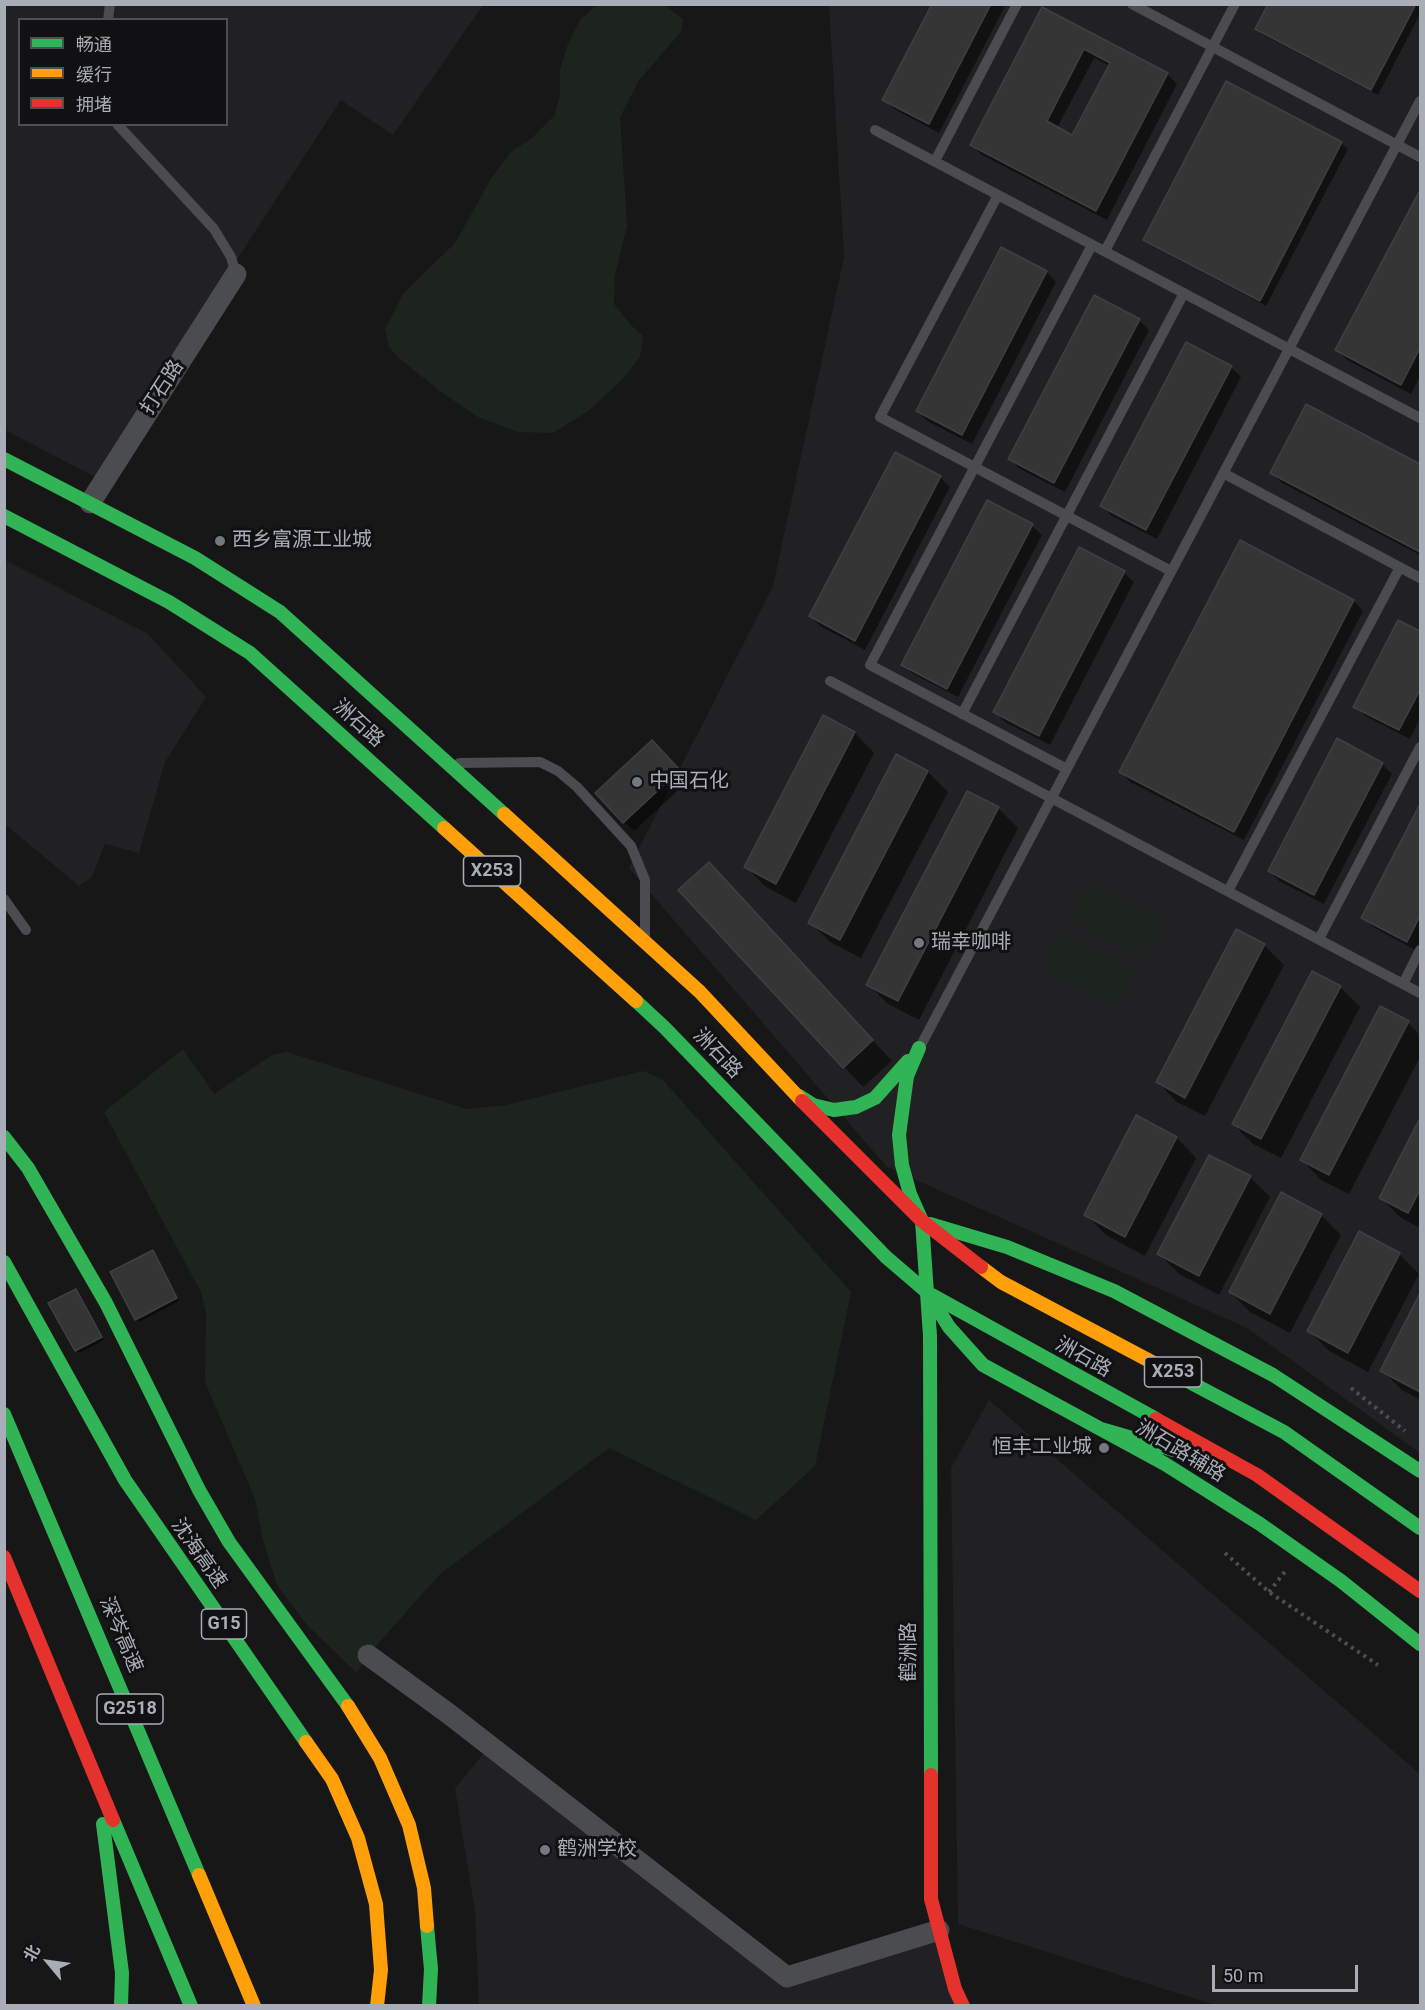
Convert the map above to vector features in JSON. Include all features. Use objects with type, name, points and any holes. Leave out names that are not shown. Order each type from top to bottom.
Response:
[{"type":"main road","name":"洲石路","points":[[4,459],[195,558],[280,612],[700,992],[795,1093],[922,1221],[1001,1282],[1284,1432],[1420,1528]]},
{"type":"main road","name":"洲石路","points":[[4,516],[169,602],[250,653],[665,1028],[886,1257],[928,1293],[1257,1475],[1420,1591]]},
{"type":"main road","points":[[795,1093],[813,1105],[834,1110],[856,1107],[875,1098],[919,1048]]},
{"type":"main road","points":[[919,1048],[907,1076],[901,1105],[899,1135],[902,1165],[910,1194],[922,1221],[1007,1248],[1114,1291],[1273,1375],[1420,1471]]},
{"type":"main road","points":[[4,1137],[28,1168],[106,1303],[199,1490],[229,1542],[341,1695],[380,1758],[409,1825],[424,1888],[431,1969],[429,2006]]},
{"type":"main road","name":"鹤洲路","points":[[922,1221],[932,1383],[931,1899],[956,1989],[963,2006]]},
{"type":"main road","name":"沈海高速","points":[[4,1262],[125,1480],[169,1548],[295,1723],[332,1779],[358,1838],[376,1904],[381,1970],[377,2006]]},
{"type":"main road","name":"洲石路辅路","points":[[928,1293],[949,1327],[982,1365],[1165,1464],[1260,1524],[1341,1581],[1420,1644]]},
{"type":"main road","name":"深岑高速","points":[[4,1414],[254,2006]]},
{"type":"main road","points":[[1101,1429],[1257,1475]]},
{"type":"main road","points":[[4,1557],[191,2006]]},
{"type":"main road","points":[[4,1582],[102,1816],[152,1950]]},
{"type":"main road","points":[[102,1816],[122,1973],[121,2006]]},
{"type":"street","name":"打石路","points":[[90,503],[236,274]]},
{"type":"street","points":[[368,1655],[457,1720],[787,1977],[939,1930]]},
{"type":"lane","points":[[935,161],[1017,4]]},
{"type":"lane","points":[[1132,4],[1420,157]]},
{"type":"lane","points":[[1105,251],[1236,4]]},
{"type":"lane","points":[[919,1048],[1420,101]]},
{"type":"lane","points":[[119,126],[214,229],[231,257],[236,274]]},
{"type":"lane","points":[[875,130],[1420,418]]},
{"type":"lane","points":[[998,195],[880,417],[1172,571]]},
{"type":"lane","points":[[1067,769],[870,665],[1092,245]]},
{"type":"lane","points":[[962,714],[1184,293]]},
{"type":"lane","points":[[1223,473],[1420,578]]},
{"type":"lane","points":[[1228,891],[1400,567]]},
{"type":"lane","points":[[830,681],[1420,993]]},
{"type":"lane","points":[[1319,939],[1420,747]]},
{"type":"lane","points":[[445,760],[465,764],[540,762],[558,771],[578,787],[631,846],[645,880],[647,904],[645,942]]},
{"type":"lane","points":[[4,899],[26,930]]},
{"type":"lane","points":[[1403,984],[1420,950]]},
{"type":"path","points":[[1352,1388],[1412,1436]]},
{"type":"path","points":[[1225,1553],[1269,1592],[1378,1665]]},
{"type":"shaded area","points":[[4,5],[483,5],[393,135],[341,100],[95,477],[5,430]]},
{"type":"shaded area","points":[[597,5],[664,5],[683,19],[681,32],[639,80],[620,117],[627,225],[615,276],[614,304],[643,336],[640,357],[622,380],[588,411],[553,433],[517,432],[478,417],[444,394],[401,360],[389,347],[385,329],[403,294],[455,243],[492,177],[511,152],[532,138],[554,116],[560,96],[560,70],[568,44],[580,20]]},
{"type":"shaded area","points":[[829,5],[1420,5],[1420,1453],[1247,1328],[887,1167],[629,868],[773,586],[844,257]]},
{"type":"shaded area","points":[[5,560],[148,634],[206,697],[165,762],[139,853],[105,844],[92,877],[79,886],[5,824]]},
{"type":"shaded area","points":[[1089,884],[1163,922],[1144,960],[1070,921]]},
{"type":"shaded area","points":[[1063,931],[1137,969],[1117,1006],[1044,968]]},
{"type":"shaded area","points":[[183,1049],[214,1094],[272,1055],[287,1052],[467,1109],[506,1105],[643,1071],[662,1079],[851,1292],[815,1466],[756,1520],[609,1448],[440,1574],[368,1655],[357,1673],[307,1625],[277,1585],[263,1540],[255,1499],[205,1382],[206,1313],[201,1292],[104,1112]]},
{"type":"shaded area","points":[[989,1400],[1420,1774],[1420,2005],[1215,2005],[958,1924],[951,1468]]},
{"type":"shaded area","name":"鹤洲学校","points":[[490,1746],[787,1977],[939,1930],[963,2005],[479,2005],[475,1912],[455,1788]]},
{"type":"building","points":[[932,4],[991,4],[929,124],[882,100]]},
{"type":"building","points":[[1268,4],[1416,4],[1371,90],[1255,29]]},
{"type":"building","points":[[1042,7],[1168,73],[1096,211],[970,145]],"holes":[[[1084,49],[1110,63],[1072,135],[1047,121]]]},
{"type":"building","points":[[1226,81],[1342,142],[1260,301],[1143,240]]},
{"type":"building","points":[[1420,190],[1420,348],[1401,385],[1335,350]]},
{"type":"building","points":[[1001,247],[1047,271],[962,435],[916,411]]},
{"type":"building","points":[[1094,295],[1140,319],[1054,483],[1008,459]]},
{"type":"building","points":[[1186,342],[1232,366],[1146,530],[1100,506]]},
{"type":"building","points":[[1306,404],[1420,464],[1420,552],[1270,473]]},
{"type":"building","points":[[895,452],[941,476],[855,641],[809,616]]},
{"type":"building","points":[[987,500],[1033,524],[947,689],[901,665]]},
{"type":"building","points":[[1240,540],[1354,600],[1234,832],[1119,772]]},
{"type":"building","points":[[1079,547],[1125,571],[1039,736],[993,712]]},
{"type":"building","points":[[1398,620],[1420,631],[1420,690],[1399,730],[1353,707]]},
{"type":"building","points":[[823,715],[855,732],[776,884],[744,867]]},
{"type":"building","points":[[1337,738],[1383,763],[1314,895],[1268,871]]},
{"type":"building","name":"中国石化","points":[[652,740],[680,770],[623,823],[595,793]]},
{"type":"building","points":[[896,754],[928,771],[840,940],[808,923]]},
{"type":"building","points":[[967,791],[999,807],[898,1001],[866,985]]},
{"type":"building","points":[[1420,804],[1420,916],[1407,942],[1361,918]]},
{"type":"building","points":[[709,862],[873,1040],[843,1068],[678,890]]},
{"type":"building","points":[[1236,929],[1265,944],[1185,1098],[1156,1082]]},
{"type":"building","points":[[1312,971],[1341,986],[1261,1139],[1232,1124]]},
{"type":"building","points":[[1380,1006],[1409,1021],[1329,1175],[1300,1160]]},
{"type":"building","points":[[1136,1115],[1177,1137],[1125,1237],[1084,1215]]},
{"type":"building","points":[[1420,1118],[1420,1190],[1408,1213],[1379,1198]]},
{"type":"building","points":[[1209,1155],[1251,1176],[1199,1276],[1157,1254]]},
{"type":"building","points":[[1281,1192],[1322,1214],[1270,1314],[1229,1292]]},
{"type":"building","points":[[1359,1231],[1400,1253],[1348,1353],[1307,1331]]},
{"type":"building","points":[[153,1250],[177,1298],[135,1320],[110,1272]]},
{"type":"building","points":[[76,1289],[102,1337],[75,1351],[48,1303]]},
{"type":"building","points":[[1420,1293],[1420,1392],[1380,1371]]},
{"type":"traffic: fast","points":[[4,459],[195,558],[280,612],[504,814]]},
{"type":"traffic: fast","points":[[4,516],[169,602],[250,653],[444,828]]},
{"type":"traffic: fast","points":[[636,1001],[665,1028],[886,1257],[928,1293],[1156,1419]]},
{"type":"traffic: fast","points":[[919,1048],[907,1076],[899,1135],[902,1165],[910,1194],[922,1221],[930,1336],[931,1775]]},
{"type":"traffic: fast","points":[[799,1096],[813,1105],[834,1110],[856,1107],[875,1098],[908,1061]]},
{"type":"traffic: fast","points":[[4,1137],[28,1168],[106,1303],[199,1490],[229,1542],[348,1706]]},
{"type":"traffic: fast","points":[[930,1224],[1007,1247],[1114,1291],[1273,1375],[1420,1471]]},
{"type":"traffic: fast","points":[[4,1262],[125,1480],[306,1742]]},
{"type":"traffic: fast","points":[[929,1295],[949,1327],[983,1365],[1165,1464],[1260,1524],[1341,1581],[1420,1644]]},
{"type":"traffic: fast","points":[[1165,1369],[1284,1432],[1420,1528]]},
{"type":"traffic: fast","points":[[4,1414],[199,1875]]},
{"type":"traffic: fast","points":[[1101,1429],[1194,1456]]},
{"type":"traffic: fast","points":[[113,1820],[191,2006]]},
{"type":"traffic: fast","points":[[103,1824],[122,1973],[121,2006]]},
{"type":"traffic: fast","points":[[427,1926],[431,1969],[429,2006]]},
{"type":"traffic: slow","points":[[504,814],[700,992],[802,1101]]},
{"type":"traffic: slow","points":[[444,828],[636,1001]]},
{"type":"traffic: slow","points":[[981,1267],[1001,1282],[1165,1369]]},
{"type":"traffic: slow","points":[[348,1706],[380,1758],[409,1825],[424,1888],[427,1926]]},
{"type":"traffic: slow","points":[[306,1742],[332,1779],[358,1838],[376,1904],[381,1970],[377,2006]]},
{"type":"traffic: slow","points":[[199,1875],[254,2006]]},
{"type":"traffic: jam","points":[[802,1101],[922,1221],[981,1267]]},
{"type":"traffic: jam","points":[[1156,1419],[1257,1475],[1420,1591]]},
{"type":"traffic: jam","points":[[4,1557],[113,1820]]},
{"type":"traffic: jam","points":[[931,1775],[931,1899],[955,1989],[963,2006]]},
{"type":"place","name":"西乡富源工业城","points":[[220,541]]},
{"type":"place","name":"中国石化","points":[[637,782]]},
{"type":"place","name":"瑞幸咖啡","points":[[919,943]]},
{"type":"place","name":"恒丰工业城","points":[[1104,1448]]},
{"type":"place","name":"鹤洲学校","points":[[545,1850]]}]
